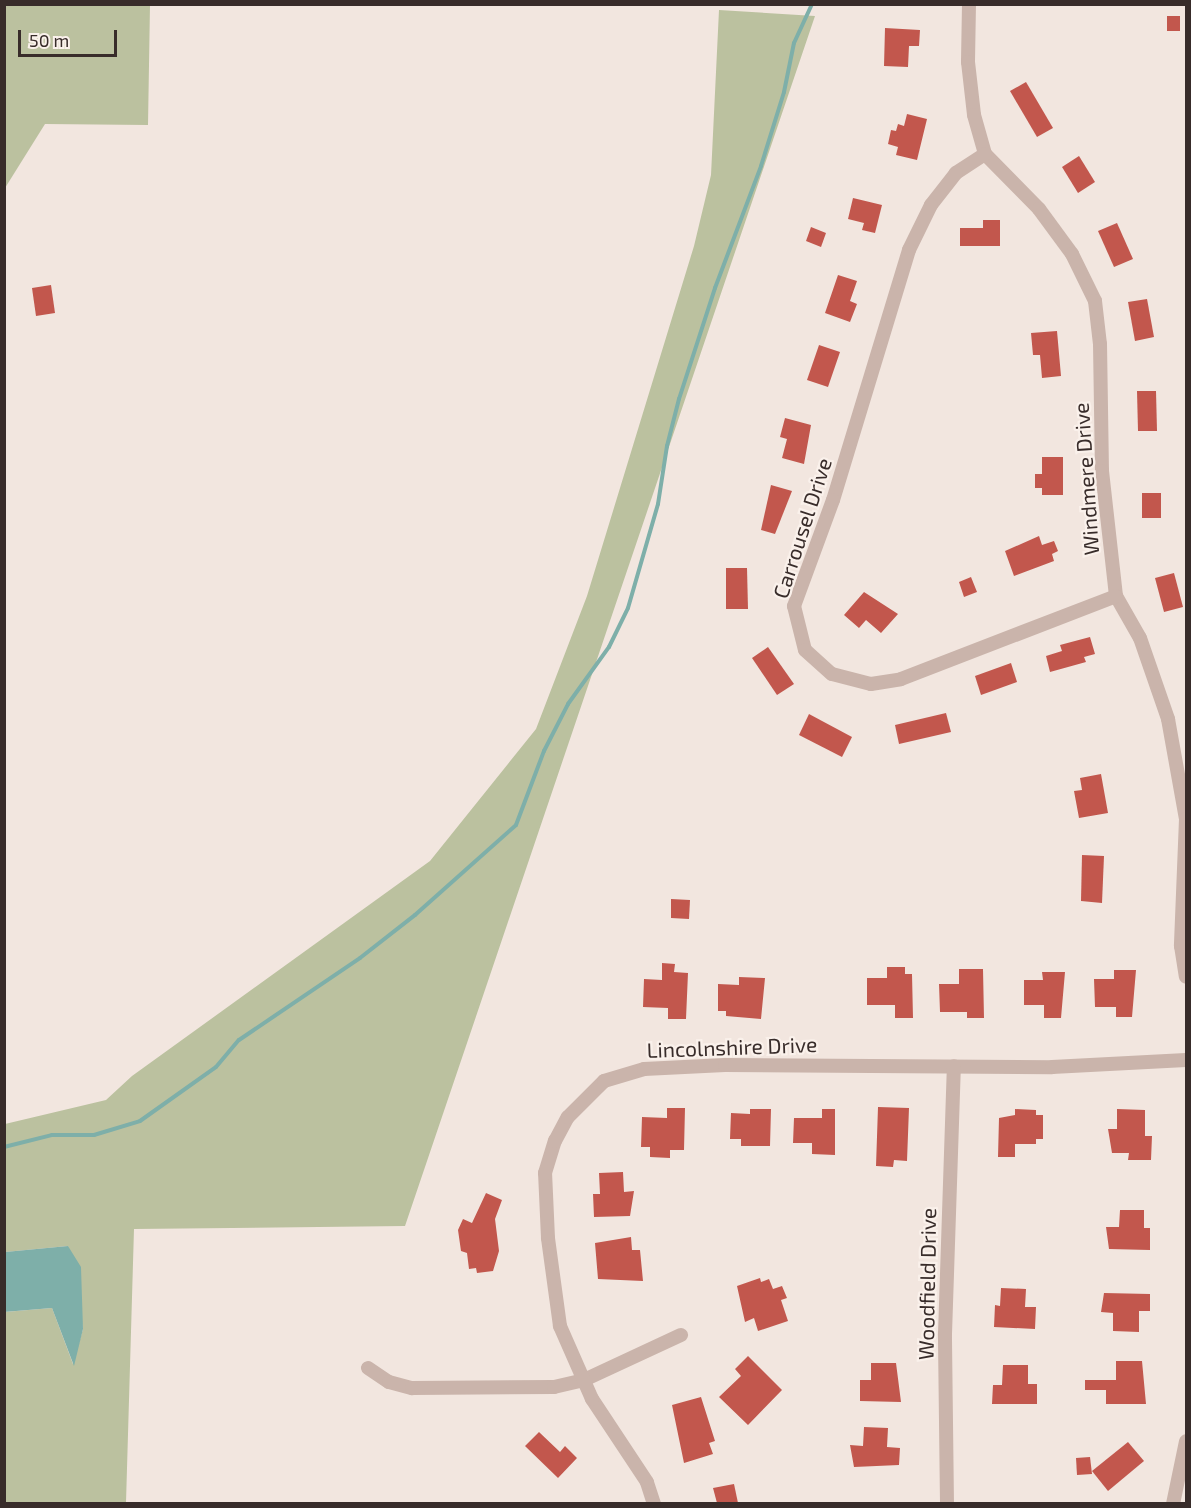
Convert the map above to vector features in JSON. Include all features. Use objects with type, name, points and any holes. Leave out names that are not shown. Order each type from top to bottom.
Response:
[{"type":"street","name":"Windmere Drive","points":[[969,4],[968,62],[974,115],[985,154],[1039,209],[1072,254],[1095,301],[1100,344],[1102,471],[1116,596],[1140,638],[1168,719],[1186,819],[1181,946],[1186,977]]},
{"type":"street","name":"Carrousel Drive","points":[[985,154],[956,172],[931,205],[909,250],[834,500],[794,606],[805,650],[832,674],[871,684],[901,679],[1116,596]]},
{"type":"street","name":"Lincolnshire Drive","points":[[654,1503],[646,1482],[592,1399],[560,1326],[548,1238],[545,1173],[568,1117],[604,1081],[644,1069],[724,1065],[954,1066],[1186,1060]]},
{"type":"street","name":"Woodfield Drive","points":[[947,1503],[945,1334],[954,1066]]},
{"type":"street","points":[[368,1368],[389,1382],[434,1389],[554,1388],[584,1380],[681,1335]]},
{"type":"street","points":[[1174,1503],[1186,1441]]},
{"type":"green space","points":[[5,4],[150,5],[148,125],[45,124],[5,188]]},
{"type":"green space","points":[[719,10],[815,16],[405,1226],[134,1229],[126,1503],[5,1504],[5,1312],[52,1308],[73,1364],[83,1329],[68,1246],[5,1252],[5,1124],[106,1100],[132,1076],[430,861],[536,729],[587,596],[694,246],[711,175]]},
{"type":"water","points":[[68,1246],[81,1267],[83,1329],[74,1366],[52,1308],[4,1312],[5,1252]]},
{"type":"building","points":[[1167,16],[1180,16],[1180,31],[1167,31]]},
{"type":"building","points":[[885,28],[920,30],[919,46],[909,46],[908,67],[884,66]]},
{"type":"building","points":[[1026,82],[1053,128],[1037,137],[1010,91]]},
{"type":"building","points":[[907,114],[927,119],[917,160],[896,155],[898,147],[888,144],[891,130],[896,131],[898,124],[904,126]]},
{"type":"building","points":[[1079,156],[1095,182],[1078,193],[1062,167]]},
{"type":"building","points":[[853,198],[882,205],[875,233],[862,230],[864,223],[848,219]]},
{"type":"building","points":[[983,220],[1000,220],[1000,246],[960,246],[960,228],[983,228]]},
{"type":"building","points":[[1117,223],[1133,259],[1114,267],[1098,231]]},
{"type":"building","points":[[811,227],[826,233],[821,247],[806,241]]},
{"type":"building","points":[[838,275],[857,281],[850,301],[857,304],[850,322],[825,313]]},
{"type":"building","points":[[51,285],[55,313],[36,316],[32,288]]},
{"type":"building","points":[[1147,299],[1154,337],[1135,341],[1128,302]]},
{"type":"building","points":[[1057,331],[1061,376],[1042,378],[1040,355],[1033,355],[1031,333]]},
{"type":"building","points":[[819,345],[840,352],[828,387],[807,380]]},
{"type":"building","points":[[1137,391],[1156,391],[1157,431],[1138,431]]},
{"type":"building","points":[[785,418],[811,425],[804,464],[782,458],[787,439],[780,437]]},
{"type":"building","points":[[1042,457],[1063,457],[1063,495],[1042,495],[1042,488],[1035,488],[1035,474],[1042,474]]},
{"type":"building","points":[[771,485],[792,491],[775,534],[761,530]]},
{"type":"building","points":[[1142,493],[1161,493],[1161,518],[1142,518]]},
{"type":"building","points":[[1039,536],[1042,545],[1054,541],[1058,551],[1052,554],[1054,561],[1014,576],[1005,551]]},
{"type":"building","points":[[726,568],[747,568],[748,609],[726,609]]},
{"type":"building","points":[[1174,573],[1183,607],[1164,612],[1155,578]]},
{"type":"building","points":[[971,577],[977,592],[964,597],[959,582]]},
{"type":"building","points":[[864,592],[898,614],[881,633],[866,620],[859,628],[844,615]]},
{"type":"building","points":[[1090,637],[1095,654],[1084,657],[1086,662],[1050,672],[1046,656],[1062,651],[1060,645]]},
{"type":"building","points":[[768,647],[794,684],[777,695],[752,658]]},
{"type":"building","points":[[1011,663],[1017,682],[981,695],[975,676]]},
{"type":"building","points":[[946,713],[951,732],[899,744],[895,725]]},
{"type":"building","points":[[809,714],[852,737],[842,757],[799,735]]},
{"type":"building","points":[[1101,774],[1108,813],[1079,818],[1074,791],[1082,790],[1080,778]]},
{"type":"building","points":[[1082,855],[1104,856],[1102,903],[1081,901]]},
{"type":"building","points":[[671,899],[690,900],[689,919],[671,918]]},
{"type":"building","points":[[662,963],[675,964],[674,972],[688,973],[686,1019],[668,1019],[668,1008],[643,1007],[644,979],[662,980]]},
{"type":"building","points":[[887,967],[905,967],[905,974],[912,974],[913,1018],[895,1018],[895,1005],[867,1005],[867,978],[887,978]]},
{"type":"building","points":[[959,969],[983,969],[984,1018],[967,1018],[967,1012],[940,1012],[939,984],[959,984]]},
{"type":"building","points":[[1114,970],[1136,970],[1132,1017],[1116,1017],[1116,1007],[1095,1007],[1094,979],[1114,979]]},
{"type":"building","points":[[1042,972],[1065,972],[1061,1018],[1044,1018],[1044,1005],[1024,1005],[1024,980],[1043,980]]},
{"type":"building","points":[[739,977],[765,978],[761,1019],[726,1016],[726,1011],[718,1011],[718,984],[739,985]]},
{"type":"building","points":[[878,1107],[909,1108],[907,1161],[894,1160],[893,1167],[876,1166]]},
{"type":"building","points":[[667,1108],[685,1108],[684,1150],[670,1150],[670,1158],[650,1157],[650,1147],[641,1147],[642,1117],[667,1118]]},
{"type":"building","points":[[750,1109],[771,1109],[770,1146],[741,1146],[741,1139],[730,1139],[731,1113],[750,1114]]},
{"type":"building","points":[[822,1109],[835,1109],[835,1155],[812,1154],[812,1143],[793,1143],[794,1118],[822,1118]]},
{"type":"building","points":[[1015,1109],[1036,1110],[1036,1115],[1043,1115],[1043,1139],[1036,1139],[1036,1144],[1015,1144],[1015,1157],[998,1157],[999,1118],[1015,1115]]},
{"type":"building","points":[[1117,1109],[1145,1110],[1145,1136],[1152,1136],[1151,1160],[1128,1160],[1129,1153],[1112,1153],[1108,1129],[1117,1129]]},
{"type":"building","points":[[623,1172],[624,1192],[634,1191],[630,1216],[594,1217],[593,1194],[600,1194],[599,1173]]},
{"type":"building","points":[[486,1193],[502,1200],[495,1219],[499,1251],[493,1271],[477,1273],[476,1268],[469,1269],[467,1253],[461,1251],[458,1230],[463,1219],[472,1223]]},
{"type":"building","points":[[1120,1210],[1144,1210],[1144,1228],[1150,1228],[1150,1250],[1109,1249],[1106,1227],[1119,1227]]},
{"type":"building","points":[[631,1237],[632,1250],[640,1250],[643,1281],[598,1279],[595,1243]]},
{"type":"building","points":[[760,1278],[761,1282],[769,1279],[773,1289],[782,1286],[787,1298],[781,1300],[788,1321],[758,1331],[754,1318],[745,1322],[737,1286]]},
{"type":"building","points":[[1001,1288],[1026,1289],[1025,1307],[1036,1307],[1035,1329],[994,1327],[995,1305],[1000,1306]]},
{"type":"building","points":[[1104,1293],[1150,1294],[1150,1311],[1139,1311],[1139,1332],[1113,1331],[1113,1313],[1101,1312]]},
{"type":"building","points":[[748,1356],[782,1390],[748,1425],[719,1397],[741,1376],[735,1369]]},
{"type":"building","points":[[1116,1361],[1142,1361],[1146,1404],[1106,1404],[1106,1390],[1085,1390],[1085,1380],[1116,1380]]},
{"type":"building","points":[[871,1363],[896,1363],[901,1402],[860,1401],[860,1380],[871,1380]]},
{"type":"building","points":[[1003,1365],[1028,1365],[1028,1384],[1037,1384],[1037,1404],[992,1404],[993,1385],[1002,1385]]},
{"type":"building","points":[[701,1397],[715,1441],[709,1443],[713,1454],[684,1463],[672,1405]]},
{"type":"building","points":[[864,1427],[888,1428],[887,1447],[900,1448],[899,1465],[854,1467],[850,1445],[863,1446]]},
{"type":"building","points":[[539,1432],[560,1452],[565,1446],[577,1458],[558,1478],[525,1446]]},
{"type":"building","points":[[1128,1442],[1144,1461],[1108,1491],[1092,1471]]},
{"type":"building","points":[[1090,1457],[1092,1474],[1077,1475],[1076,1458]]},
{"type":"building","points":[[734,1484],[738,1503],[717,1503],[713,1488]]},
{"type":"waterway","points":[[4,1147],[52,1135],[94,1135],[140,1121],[216,1067],[239,1040],[360,958],[415,915],[516,825],[544,751],[568,704],[609,647],[628,608],[658,504],[667,446],[679,399],[715,288],[761,166],[784,92],[794,43],[812,4]]}]
